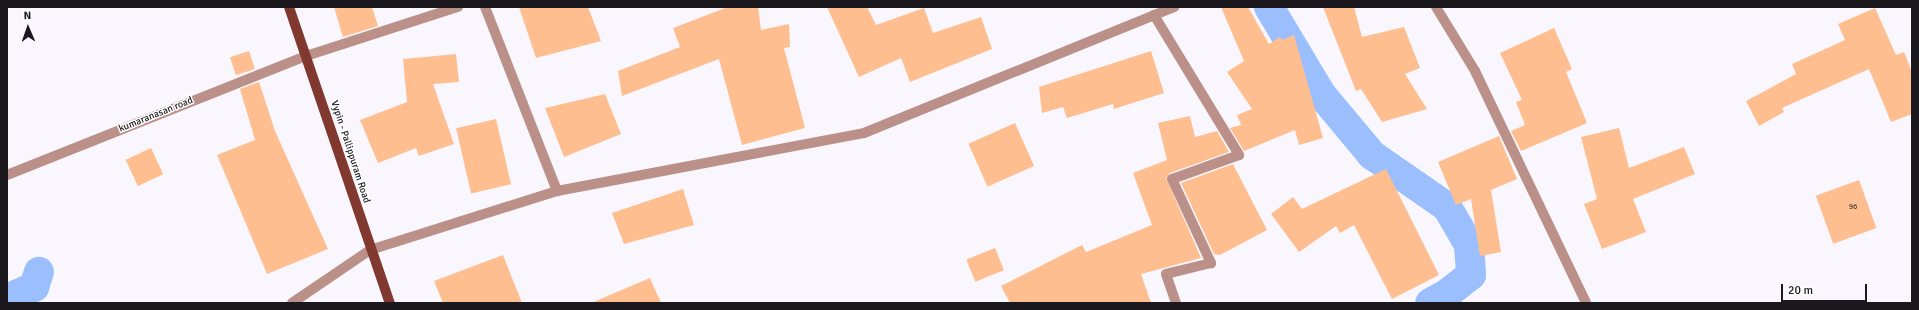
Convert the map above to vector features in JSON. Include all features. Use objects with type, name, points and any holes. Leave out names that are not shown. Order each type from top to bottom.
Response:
[{"type":"main road","name":"Vypin - Pallippuram Road","points":[[289,7],[370,250],[390,303]]},
{"type":"street","name":"kumaranasan road","points":[[7,175],[306,56],[458,7]]},
{"type":"street","points":[[485,7],[557,191]]},
{"type":"street","points":[[292,303],[370,250],[557,191],[864,133],[1174,7]]},
{"type":"street","points":[[1436,7],[1475,71],[1586,303]]},
{"type":"street","points":[[1154,15],[1239,155],[1172,179],[1211,263],[1166,274],[1176,303]]},
{"type":"building","points":[[334,7],[372,7],[378,26],[343,37]]},
{"type":"building","points":[[519,7],[588,7],[601,41],[536,58]]},
{"type":"building","points":[[728,7],[758,7],[761,30],[789,24],[790,47],[784,48],[805,128],[742,145],[719,59],[622,96],[618,71],[680,47],[673,28]]},
{"type":"building","points":[[827,7],[867,7],[876,25],[924,8],[933,33],[981,17],[992,49],[910,82],[901,58],[859,77]]},
{"type":"building","points":[[1221,7],[1248,7],[1269,44],[1280,37],[1282,40],[1294,35],[1323,138],[1299,145],[1295,130],[1244,151],[1230,128],[1241,125],[1237,115],[1252,109],[1227,72],[1244,61]]},
{"type":"building","points":[[1323,7],[1354,7],[1362,37],[1404,27],[1420,68],[1405,74],[1427,109],[1382,122],[1361,89],[1356,91]]},
{"type":"building","points":[[1875,8],[1896,55],[1904,52],[1912,72],[1912,114],[1891,122],[1869,69],[1782,108],[1784,112],[1759,126],[1746,101],[1796,74],[1792,64],[1845,40],[1838,24]]},
{"type":"building","points":[[1554,28],[1572,69],[1566,72],[1587,123],[1521,151],[1511,131],[1525,125],[1516,102],[1522,100],[1500,53]]},
{"type":"building","points":[[249,51],[255,69],[236,75],[230,57]]},
{"type":"building","points":[[1151,51],[1164,93],[1114,109],[1113,104],[1067,118],[1063,107],[1042,113],[1039,87]]},
{"type":"building","points":[[456,54],[459,82],[433,84],[454,144],[419,156],[416,148],[378,163],[360,120],[407,102],[403,59]]},
{"type":"building","points":[[259,82],[275,131],[328,249],[267,274],[217,155],[255,140],[240,89]]},
{"type":"building","points":[[605,94],[621,134],[564,157],[545,108]]},
{"type":"building","points":[[1190,116],[1195,137],[1217,131],[1229,152],[1170,173],[1166,178],[1201,258],[1141,274],[1151,303],[1010,303],[1001,286],[1082,245],[1086,252],[1152,225],[1133,173],[1167,160],[1158,123]]},
{"type":"building","points":[[496,119],[511,184],[471,194],[456,128]]},
{"type":"building","points":[[1015,123],[1034,166],[988,187],[968,144]]},
{"type":"building","points":[[1619,128],[1629,168],[1684,147],[1695,174],[1633,199],[1646,232],[1602,249],[1584,204],[1597,199],[1581,137]]},
{"type":"building","points":[[1499,136],[1517,179],[1491,190],[1501,252],[1480,256],[1471,199],[1456,205],[1438,162]]},
{"type":"building","points":[[151,148],[163,174],[138,186],[126,160]]},
{"type":"building","points":[[1233,164],[1267,230],[1220,255],[1214,254],[1181,183]]},
{"type":"building","points":[[1386,169],[1439,275],[1392,299],[1354,225],[1340,233],[1336,226],[1299,252],[1271,214],[1293,197],[1302,209]]},
{"type":"building","points":[[1859,180],[1876,228],[1833,244],[1816,196]]},
{"type":"building","points":[[683,189],[694,225],[624,244],[612,213]]},
{"type":"building","points":[[995,248],[1004,270],[975,282],[966,260]]},
{"type":"building","points":[[503,255],[522,303],[443,303],[434,281]]},
{"type":"building","points":[[650,278],[661,303],[591,303]]},
{"type":"waterway","points":[[1269,7],[1321,94],[1372,155],[1447,207],[1469,245],[1471,275],[1447,294],[1430,303]]},
{"type":"waterway","points":[[7,299],[34,287],[39,272]]}]
